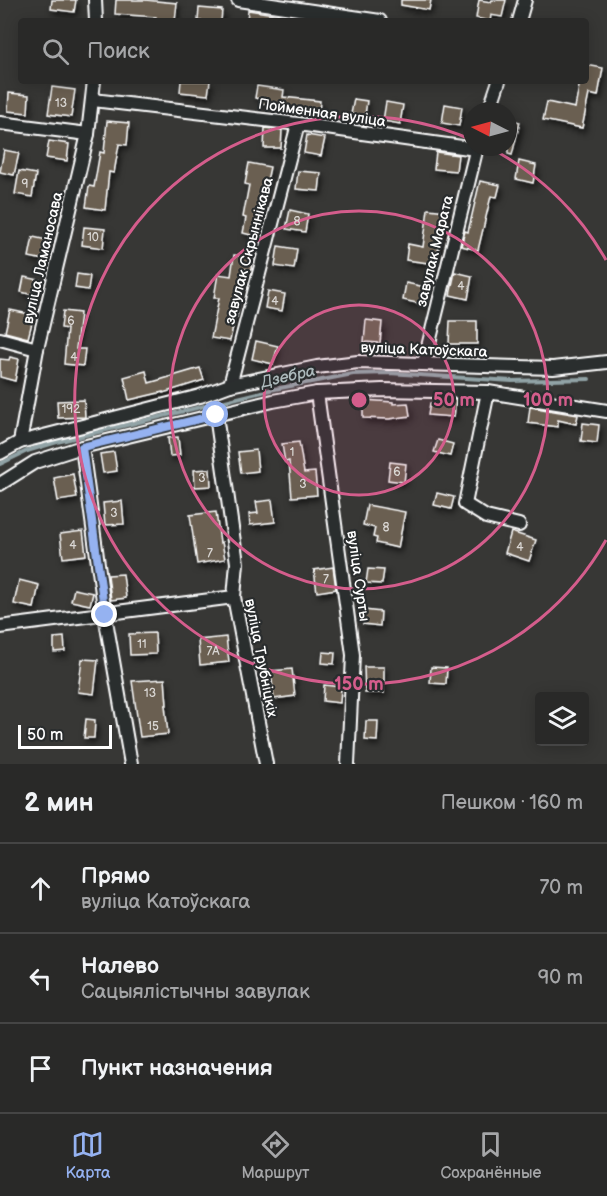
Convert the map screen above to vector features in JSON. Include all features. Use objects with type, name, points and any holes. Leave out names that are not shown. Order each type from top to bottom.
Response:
[{"type":"street","points":[[95,0],[96,18]]},
{"type":"street","points":[[238,0],[360,18]]},
{"type":"street","points":[[520,18],[525,0]]},
{"type":"street","name":"вуліца Ламаносава","points":[[20,442],[37,349],[88,134],[94,84]]},
{"type":"street","points":[[492,102],[498,84]]},
{"type":"street","name":"Пойменная вуліца","points":[[93,100],[463,146]]},
{"type":"street","points":[[0,123],[88,134]]},
{"type":"street","name":"завулак Скрыннікава","points":[[230,385],[298,124]]},
{"type":"street","name":"завулак Марата","points":[[424,363],[474,156]]},
{"type":"street","points":[[0,339],[37,349]]},
{"type":"street","name":"вуліца Катоўскага","points":[[0,453],[20,442],[200,396],[230,385],[317,367],[358,362],[553,368],[607,362]]},
{"type":"street","points":[[0,484],[35,462],[82,447],[273,400],[317,393],[382,390],[488,392],[607,411]]},
{"type":"street","points":[[488,392],[465,504],[486,517],[519,525]]},
{"type":"street","name":"вуліца Сурты","points":[[317,393],[353,655],[348,764]]},
{"type":"street","name":"вуліца Трубніцкіх","points":[[216,415],[237,563],[234,597],[266,764]]},
{"type":"street","points":[[82,447],[105,615],[131,764]]},
{"type":"street","points":[[0,627],[234,597]]},
{"type":"building","points":[[52,0],[76,0],[74,12],[51,9]]},
{"type":"building","points":[[116,0],[177,3],[175,18],[115,14]]},
{"type":"building","points":[[401,0],[431,0],[429,10],[401,5]]},
{"type":"building","points":[[479,0],[491,2],[492,0],[506,0],[502,17],[491,15],[490,18],[476,18]]},
{"type":"building","points":[[199,8],[222,10],[221,18],[198,18]]},
{"type":"building","points":[[248,10],[280,15],[280,18],[247,18]]},
{"type":"building","points":[[589,66],[603,68],[598,96],[589,94],[582,128],[543,120],[547,102],[575,108],[579,84],[589,84]]},
{"type":"building","points":[[181,84],[210,84],[208,95],[180,92]]},
{"type":"building","points":[[257,86],[284,90],[283,97],[320,101],[319,112],[260,103],[261,99],[255,98]]},
{"type":"building","points":[[52,87],[75,90],[71,117],[48,114]]},
{"type":"building","points":[[9,93],[29,95],[28,113],[8,111]]},
{"type":"building","points":[[354,99],[367,101],[365,115],[351,114]]},
{"type":"building","points":[[386,102],[403,105],[400,124],[383,121]]},
{"type":"building","points":[[445,104],[462,107],[459,126],[442,123]]},
{"type":"building","points":[[107,121],[129,123],[127,145],[119,144],[114,173],[109,172],[105,210],[86,207],[89,186],[94,187],[100,152],[104,153]]},
{"type":"building","points":[[265,128],[282,130],[281,148],[264,148]]},
{"type":"building","points":[[307,135],[325,138],[321,156],[304,153]]},
{"type":"building","points":[[49,141],[69,144],[67,161],[46,158]]},
{"type":"building","points":[[4,150],[19,153],[14,175],[0,172]]},
{"type":"building","points":[[436,152],[458,155],[456,171],[434,169]]},
{"type":"building","points":[[519,161],[536,165],[533,183],[516,179]]},
{"type":"building","points":[[249,163],[270,167],[255,236],[243,233],[246,218],[243,217],[249,185],[245,184]]},
{"type":"building","points":[[19,171],[36,174],[32,197],[15,194]]},
{"type":"building","points":[[298,171],[321,173],[319,191],[296,189]]},
{"type":"building","points":[[480,181],[500,185],[497,197],[491,196],[478,250],[461,246],[465,231],[468,232]]},
{"type":"building","points":[[428,209],[447,211],[436,264],[406,260],[408,244],[423,247]]},
{"type":"building","points":[[290,210],[308,214],[305,232],[286,229]]},
{"type":"building","points":[[84,227],[105,229],[103,248],[82,245]]},
{"type":"building","points":[[33,237],[47,240],[44,260],[29,257]]},
{"type":"building","points":[[278,246],[297,249],[294,269],[275,266]]},
{"type":"building","points":[[234,255],[252,258],[251,270],[245,269],[237,317],[235,317],[230,341],[211,338],[219,298],[214,298],[218,274],[231,276]]},
{"type":"building","points":[[455,272],[472,276],[468,299],[450,295]]},
{"type":"building","points":[[77,274],[90,276],[88,290],[75,288]]},
{"type":"building","points":[[24,277],[40,280],[37,296],[21,292]]},
{"type":"building","points":[[406,283],[430,288],[426,305],[403,300]]},
{"type":"building","points":[[268,291],[285,294],[282,311],[265,308]]},
{"type":"building","points":[[10,310],[34,315],[28,338],[5,332]]},
{"type":"building","points":[[63,311],[80,313],[76,349],[85,349],[83,366],[64,364],[67,329],[61,328]]},
{"type":"building","points":[[366,320],[382,322],[380,343],[364,342]]},
{"type":"building","points":[[450,321],[477,321],[477,344],[449,344]]},
{"type":"building","points":[[256,341],[278,346],[273,364],[252,359]]},
{"type":"building","points":[[10,357],[19,359],[15,381],[0,377],[0,359],[9,360]]},
{"type":"building","points":[[200,368],[204,380],[163,393],[129,400],[124,377],[146,371],[149,383]]},
{"type":"building","points":[[436,399],[456,400],[454,417],[428,415],[430,403],[436,404]]},
{"type":"building","points":[[84,400],[85,417],[58,418],[57,401]]},
{"type":"building","points":[[363,400],[393,402],[393,404],[408,403],[410,416],[389,419],[363,418]]},
{"type":"building","points":[[530,407],[578,415],[576,424],[558,420],[558,427],[528,423]]},
{"type":"building","points":[[583,423],[599,425],[597,443],[581,441]]},
{"type":"building","points":[[178,437],[180,455],[170,456],[168,438]]},
{"type":"building","points":[[438,440],[453,444],[450,456],[434,452]]},
{"type":"building","points":[[299,442],[304,473],[315,472],[317,495],[292,497],[289,461],[285,462],[282,444]]},
{"type":"building","points":[[256,450],[258,471],[241,473],[238,452]]},
{"type":"building","points":[[114,452],[117,471],[103,473],[100,454]]},
{"type":"building","points":[[390,462],[406,464],[404,482],[388,480]]},
{"type":"building","points":[[210,469],[211,486],[195,487],[194,470]]},
{"type":"building","points":[[73,474],[77,498],[58,501],[54,478]]},
{"type":"building","points":[[437,493],[454,497],[451,509],[434,505]]},
{"type":"building","points":[[272,500],[275,522],[250,525],[249,514],[258,513],[256,502]]},
{"type":"building","points":[[122,501],[124,524],[105,525],[103,503]]},
{"type":"building","points":[[367,505],[405,512],[398,548],[376,543],[377,538],[373,537],[375,528],[363,525]]},
{"type":"building","points":[[216,512],[220,543],[222,542],[225,559],[197,564],[190,515]]},
{"type":"building","points":[[83,531],[86,555],[63,558],[60,534]]},
{"type":"building","points":[[511,532],[536,540],[529,561],[505,553]]},
{"type":"building","points":[[333,567],[336,589],[317,592],[314,570]]},
{"type":"building","points":[[368,569],[384,570],[382,584],[366,583]]},
{"type":"building","points":[[123,574],[126,598],[111,600],[108,575]]},
{"type":"building","points":[[19,580],[39,585],[34,608],[14,604]]},
{"type":"building","points":[[74,589],[93,593],[90,605],[71,601]]},
{"type":"building","points":[[364,610],[381,612],[380,626],[363,624]]},
{"type":"building","points":[[155,633],[156,654],[130,655],[129,634]]},
{"type":"building","points":[[64,637],[65,651],[54,652],[54,638]]},
{"type":"building","points":[[226,637],[229,662],[200,665],[198,640]]},
{"type":"building","points":[[323,652],[335,653],[334,664],[322,663]]},
{"type":"building","points":[[82,659],[98,660],[94,694],[78,692]]},
{"type":"building","points":[[364,667],[384,667],[384,693],[365,693]]},
{"type":"building","points":[[431,667],[447,668],[446,684],[430,683]]},
{"type":"building","points":[[292,669],[295,696],[274,699],[271,671]]},
{"type":"building","points":[[165,679],[168,734],[140,737],[132,681]]},
{"type":"building","points":[[324,685],[341,687],[340,703],[323,701]]},
{"type":"building","points":[[86,719],[95,720],[94,738],[84,738]]},
{"type":"building","points":[[366,721],[378,721],[377,741],[365,740]]},
{"type":"waterway","name":"Дзебра","points":[[0,464],[27,451],[57,442],[270,390],[353,374],[389,373],[512,381],[589,379]]},
{"type":"route","points":[[105,615],[82,447],[216,415]]}]
